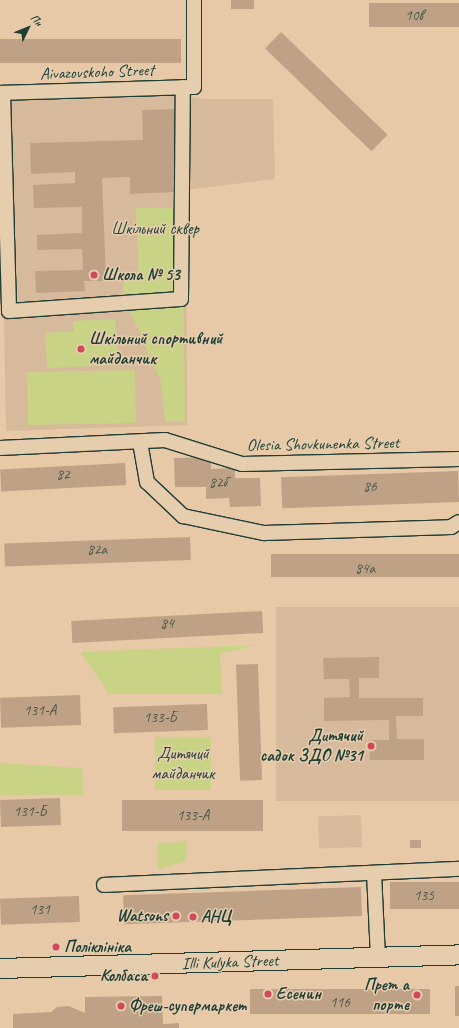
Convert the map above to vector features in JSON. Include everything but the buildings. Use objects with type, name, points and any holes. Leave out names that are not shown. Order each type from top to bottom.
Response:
[{"type":"street","points":[[2,93],[9,311],[181,299],[189,87],[194,0]]},
{"type":"street","name":"Aivazovskoho Street","points":[[2,93],[189,87]]},
{"type":"street","name":"Olesia Shovkunenka Street","points":[[0,448],[165,440],[242,464],[459,460]]},
{"type":"street","points":[[140,442],[147,482],[183,516],[264,533],[451,527],[459,522]]},
{"type":"street","points":[[104,885],[459,869]]},
{"type":"street","points":[[374,873],[378,957]]},
{"type":"street","name":"Illi Kulyka Street","points":[[0,968],[459,954]]},
{"type":"shaded area","name":"Школа № 53","points":[[180,95],[204,99],[273,99],[275,179],[186,190],[187,425],[6,431],[0,100]]},
{"type":"shaded area","name":"Дитячий садок ЗДО №31","points":[[276,607],[459,607],[459,801],[276,801]]},
{"type":"shaded area","points":[[361,815],[362,847],[319,848],[318,817]]},
{"type":"green space","name":"Шкільний сквер","points":[[136,208],[173,208],[174,293],[122,300],[124,282],[139,278]]},
{"type":"green space","points":[[184,303],[185,421],[165,422],[161,382],[129,309]]},
{"type":"green space","name":"Шкільний спортивний майданчик","points":[[115,319],[118,365],[47,368],[45,333],[74,331],[73,321]]},
{"type":"green space","points":[[135,370],[136,423],[28,425],[27,372]]},
{"type":"green space","points":[[256,645],[220,654],[222,694],[109,694],[80,652]]},
{"type":"green space","name":"Дитячий майданчик","points":[[155,737],[211,737],[211,790],[155,790]]},
{"type":"green space","points":[[0,763],[82,768],[83,795],[0,795]]},
{"type":"green space","points":[[187,842],[186,861],[158,869],[157,843]]},
{"type":"place","name":"Школа № 53","points":[[94,275]]},
{"type":"place","name":"Шкільний спортивний майданчик","points":[[81,349]]},
{"type":"place","name":"Дитячий садок ЗДО №31","points":[[371,746]]},
{"type":"place","name":"Watsons","points":[[176,916]]},
{"type":"place","name":"АНЦ","points":[[193,917]]},
{"type":"place","name":"Поліклініка","points":[[56,947]]},
{"type":"place","name":"Колбаса","points":[[155,976]]},
{"type":"place","name":"Есенин","points":[[268,994]]},
{"type":"place","name":"Прет а порте","points":[[417,995]]},
{"type":"place","name":"Фреш-супермаркет","points":[[121,1006]]}]
